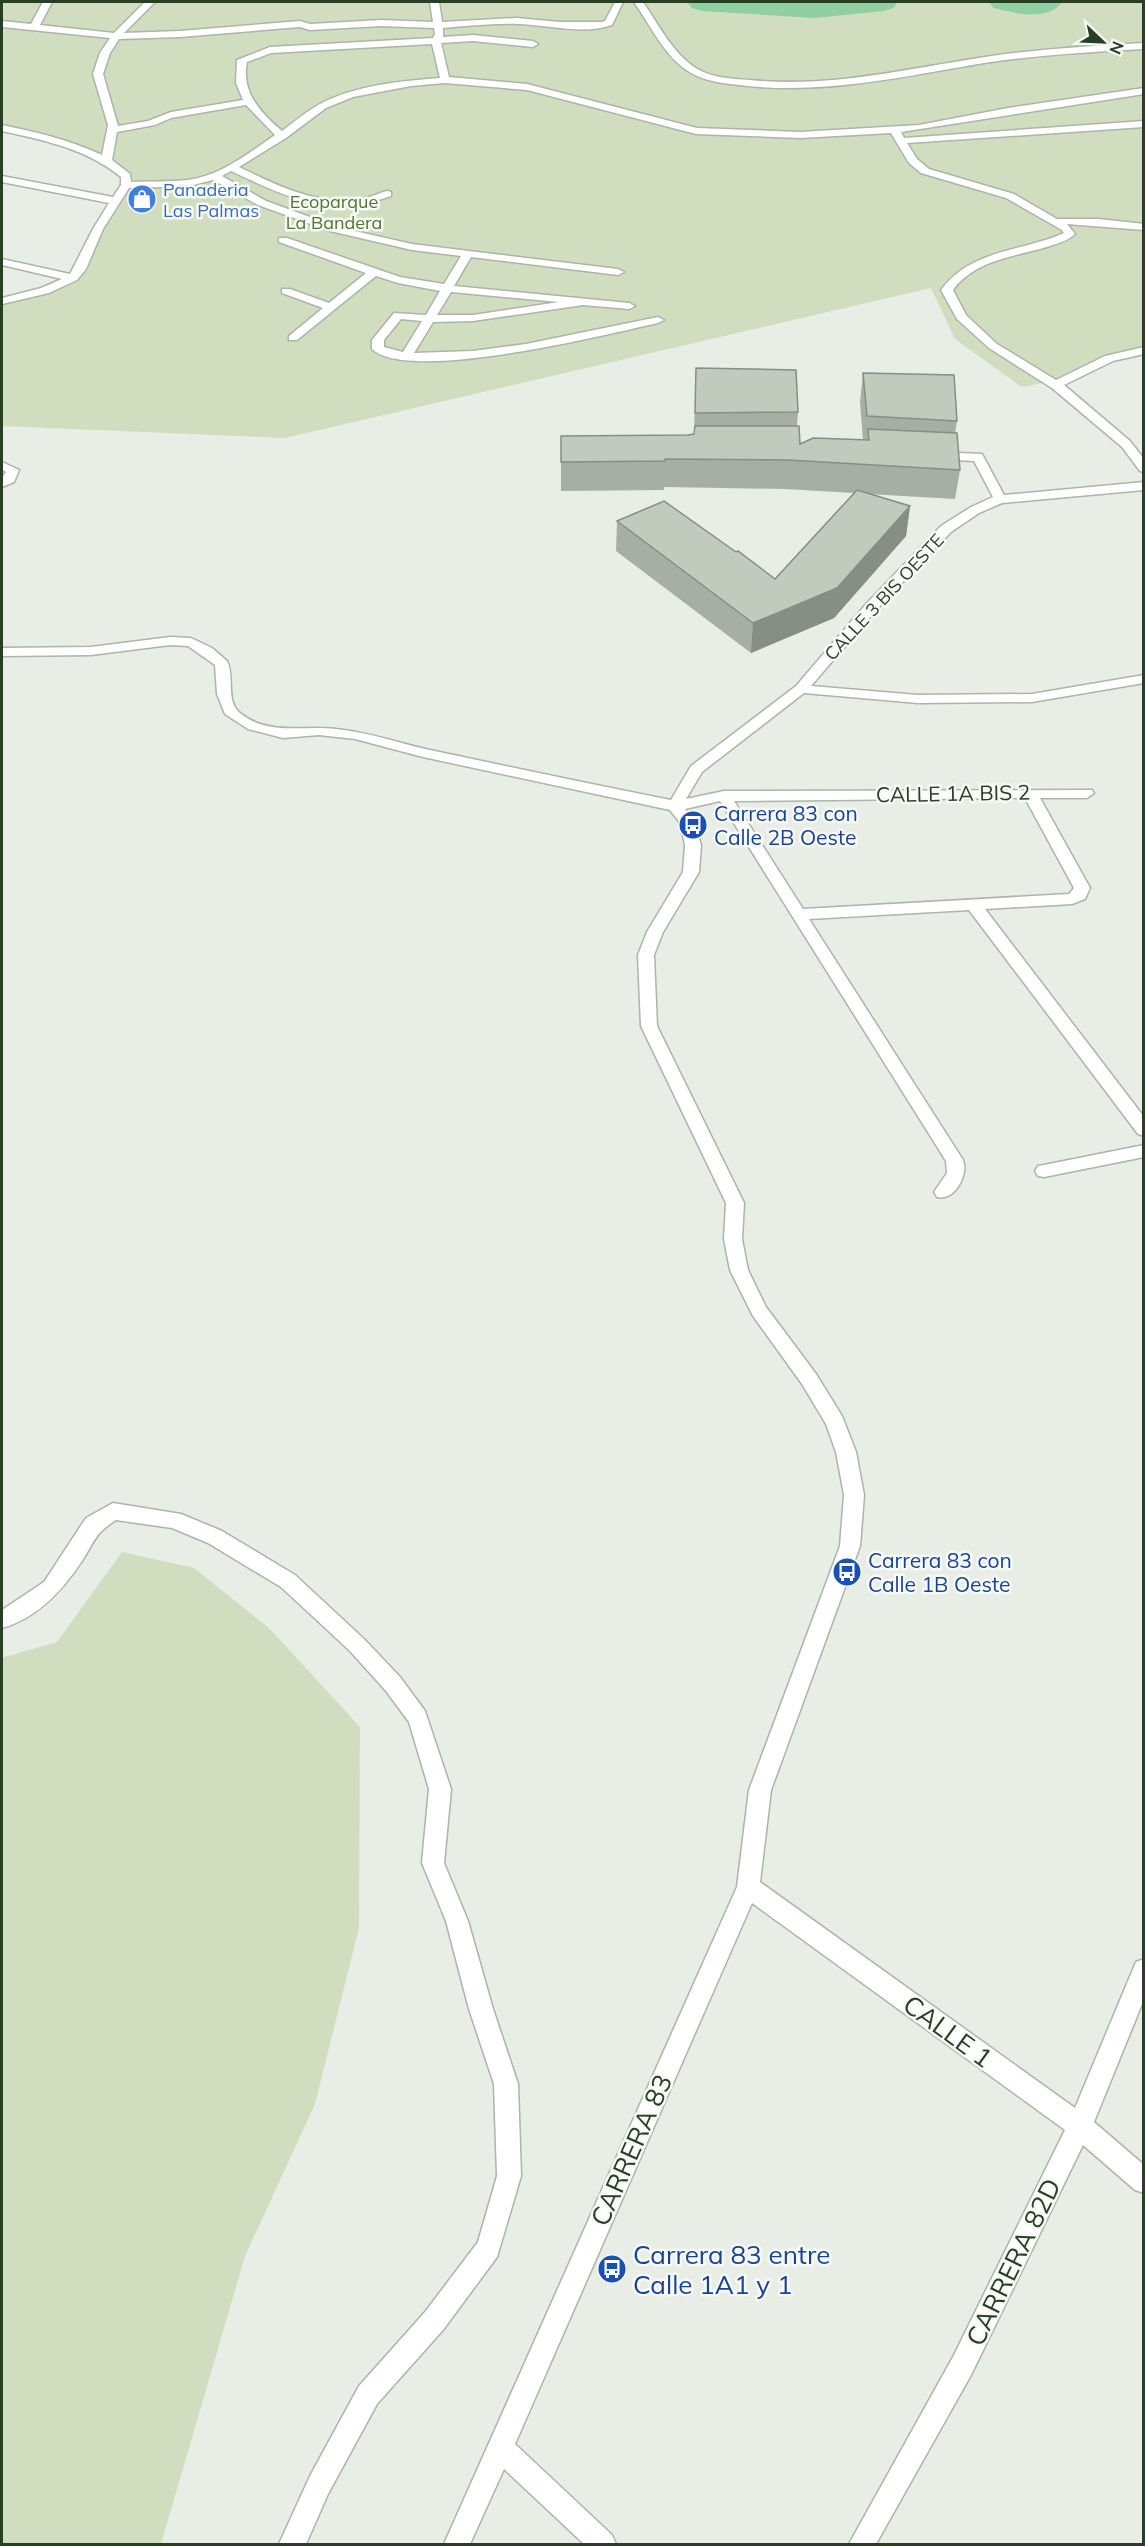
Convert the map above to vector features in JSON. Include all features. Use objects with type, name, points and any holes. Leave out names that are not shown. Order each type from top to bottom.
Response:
[{"type":"street","points":[[34,28],[48,2]]},
{"type":"street","points":[[106,162],[113,130],[98,74],[105,53],[116,36],[150,2]]},
{"type":"street","points":[[434,2],[440,34],[436,41],[445,80]]},
{"type":"street","points":[[2,24],[116,36],[180,34],[250,23],[300,24],[310,27],[350,24],[438,25],[517,21],[560,25],[603,25],[609,23],[619,2]]},
{"type":"street","points":[[639,2],[678,59],[698,73],[736,82],[831,84],[1065,50],[1143,46]]},
{"type":"street","points":[[350,24],[353,45]]},
{"type":"street","points":[[282,136],[261,119],[242,91],[239,69],[242,60],[270,50],[472,38],[533,44]]},
{"type":"street","points":[[126,185],[189,183],[214,176],[282,136],[323,106],[350,95],[377,88],[445,80],[527,87],[712,134],[897,135],[1008,111],[1143,92]]},
{"type":"street","points":[[113,130],[151,123],[159,118],[248,102]]},
{"type":"street","points":[[897,135],[918,140],[1045,129],[1143,124]]},
{"type":"street","points":[[2,128],[63,143],[106,162],[126,176],[126,185],[98,229],[80,269],[73,278],[45,291],[2,301]]},
{"type":"street","points":[[897,135],[913,161],[925,171],[1010,196],[1066,228],[1070,234],[1056,242],[975,264],[953,279],[946,290],[961,317],[993,346],[1056,385],[1126,444],[1143,468]]},
{"type":"street","points":[[230,167],[285,192],[336,205],[358,205],[387,194]]},
{"type":"street","points":[[214,176],[262,203],[334,230],[412,247],[618,272]]},
{"type":"street","points":[[2,180],[115,201]]},
{"type":"street","points":[[1054,222],[1075,220],[1143,227]]},
{"type":"street","points":[[283,240],[398,280],[445,288],[579,303],[629,306]]},
{"type":"street","points":[[407,356],[430,319],[445,288],[468,253]]},
{"type":"street","points":[[2,262],[73,278]]},
{"type":"street","points":[[293,338],[375,271]]},
{"type":"street","points":[[286,291],[331,307]]},
{"type":"street","points":[[579,303],[472,318],[430,319],[398,315],[378,340],[378,349],[407,356],[511,352],[658,320]]},
{"type":"street","points":[[1056,385],[1089,366],[1126,352],[1143,350]]},
{"type":"street","points":[[921,455],[978,458],[1000,499]]},
{"type":"street","points":[[2,466],[13,470],[10,478],[2,483]]},
{"type":"street","name":"CALLE 3 BIS OESTE","points":[[675,806],[696,769],[801,689],[872,606],[946,530],[975,510],[1000,499],[1143,486]]},
{"type":"street","points":[[2,652],[91,651],[170,641],[191,642],[207,651],[222,664],[224,694],[232,714],[253,726],[283,734],[319,730],[355,735],[423,753],[675,806]]},
{"type":"street","points":[[801,689],[918,699],[1032,698],[1143,679]]},
{"type":"street","points":[[799,914],[1072,899],[1080,895],[1082,888],[1030,792]]},
{"type":"street","name":"CALLE 1A BIS 2","points":[[675,806],[724,795],[1087,793]]},
{"type":"street","points":[[724,795],[958,1166],[957,1172],[943,1192]]},
{"type":"street","name":"CARRERA 83","points":[[457,2544],[748,1887],[760,1790],[850,1546],[854,1495],[846,1452],[835,1422],[809,1379],[759,1311],[739,1270],[733,1239],[735,1203],[649,1026],[646,955],[655,932],[691,872],[693,845],[687,823],[675,806]]},
{"type":"street","points":[[974,905],[1143,1130]]},
{"type":"street","points":[[1044,1171],[1143,1151]]},
{"type":"street","points":[[2,1619],[15,1614],[51,1588],[93,1524],[113,1510],[174,1520],[215,1537],[288,1581],[357,1645],[393,1684],[418,1718],[440,1789],[433,1863],[457,1921],[481,2009],[506,2084],[509,2176],[488,2248],[434,2320],[368,2395],[319,2485],[292,2544]]},
{"type":"street","name":"CALLE 1","points":[[748,1887],[1080,2126],[1143,2181]]},
{"type":"street","name":"CARRERA 82D","points":[[862,2544],[962,2366],[1080,2126],[1143,1970]]},
{"type":"street","points":[[499,2447],[603,2544]]},
{"type":"green space","name":"Ecoparque La Bandera","points":[[2,2],[702,2],[769,9],[825,10],[883,2],[1004,2],[1037,6],[1047,2],[1143,2],[1143,353],[1095,362],[1068,378],[1022,387],[955,339],[931,288],[285,438],[2,426],[2,301],[45,291],[73,278],[126,176],[86,152],[30,133],[2,128]]},
{"type":"green space","points":[[122,1552],[194,1568],[270,1629],[360,1727],[359,1928],[315,2104],[245,2256],[161,2544],[2,2544],[2,1658],[57,1642]]},
{"type":"building","points":[[696,368],[796,370],[798,412],[695,413]]},
{"type":"building","points":[[863,373],[954,375],[957,421],[867,416]]},
{"type":"building","points":[[695,426],[799,426],[800,444],[813,438],[869,440],[868,429],[957,433],[960,470],[788,460],[665,459],[665,461],[561,462],[561,436],[688,435],[694,434]]},
{"type":"building","points":[[857,490],[910,506],[837,588],[753,623],[617,521],[664,501],[775,579]]},
{"type":"waterway","points":[[702,2],[815,9],[883,2]]},
{"type":"waterway","points":[[1004,2],[1037,6],[1047,2]]},
{"type":"place","name":"Panaderia Las Palmas","points":[[142,199]]},
{"type":"place","name":"Carrera 83 con Calle 2B Oeste","points":[[693,825]]},
{"type":"place","name":"Carrera 83 con Calle 1B Oeste","points":[[847,1572]]},
{"type":"place","name":"Carrera 83 entre Calle 1A1 y 1","points":[[612,2269]]}]
